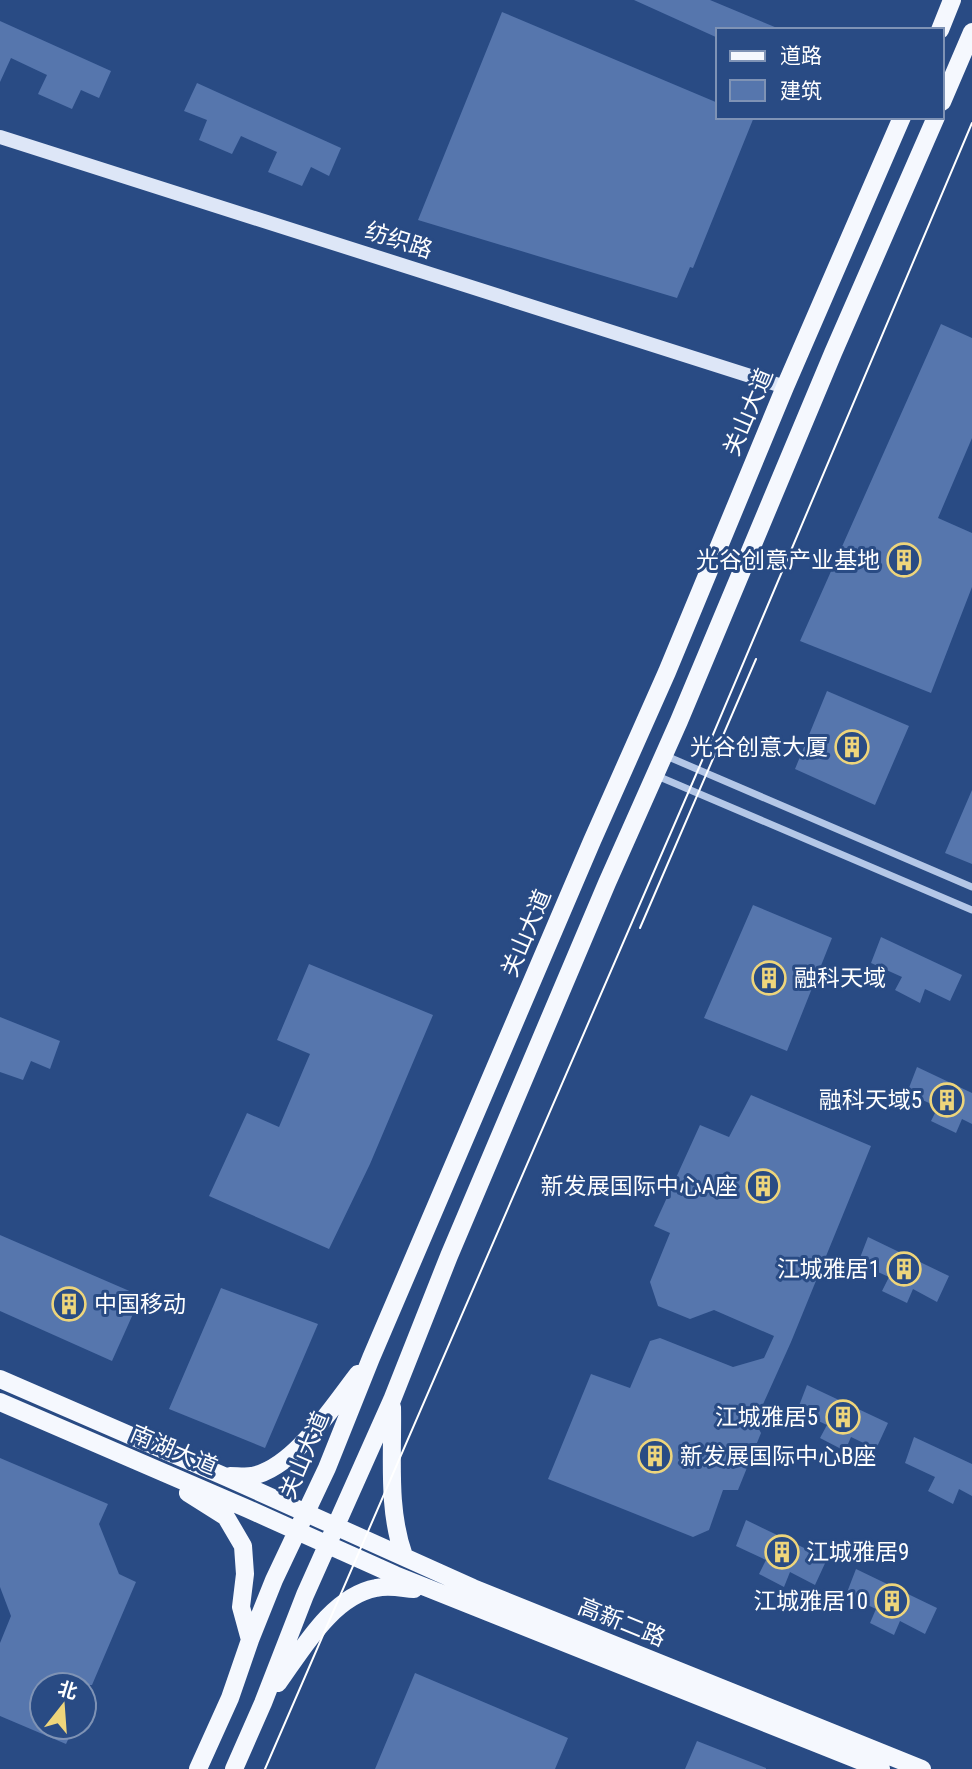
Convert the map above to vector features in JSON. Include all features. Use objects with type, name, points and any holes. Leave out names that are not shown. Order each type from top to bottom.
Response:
[{"type":"main road","points":[[941,28],[953,0]]},
{"type":"main road","points":[[944,97],[972,32]]},
{"type":"main road","name":"关山大道","points":[[198,1769],[230,1698],[250,1640],[327,1468],[371,1358],[592,841],[667,673],[785,387],[901,119]]},
{"type":"main road","points":[[234,1769],[305,1595],[392,1400],[449,1256],[935,119]]},
{"type":"main road","name":"纺织路","points":[[0,137],[785,387]]},
{"type":"main road","points":[[226,1477],[254,1476],[282,1462],[305,1442],[371,1358]]},
{"type":"main road","name":"南湖大道","points":[[0,1379],[306,1513]]},
{"type":"main road","points":[[392,1400],[394,1510],[396,1534],[404,1556]]},
{"type":"main road","name":"南湖大道","points":[[0,1402],[328,1545]]},
{"type":"main road","points":[[106,1447],[226,1517],[243,1546],[245,1574],[240,1607],[250,1640]]},
{"type":"main road","name":"高新二路","points":[[306,1513],[473,1588],[922,1769]]},
{"type":"main road","name":"高新二路","points":[[328,1545],[395,1575],[881,1769]]},
{"type":"main road","points":[[263,1703],[320,1624],[354,1595],[388,1586],[443,1593]]},
{"type":"street","points":[[663,755],[972,887]]},
{"type":"street","points":[[654,774],[972,910]]},
{"type":"building","points":[[634,0],[710,0],[777,28],[716,28],[716,37]]},
{"type":"building","points":[[502,12],[716,102],[716,119],[753,119],[693,268],[690,267],[677,298],[418,220]]},
{"type":"building","points":[[0,21],[111,71],[99,98],[81,90],[72,109],[38,94],[47,75],[11,58],[0,82]]},
{"type":"building","points":[[197,83],[341,148],[329,176],[311,167],[302,186],[268,172],[277,152],[241,136],[232,154],[199,140],[207,120],[184,111]]},
{"type":"building","name":"光谷创意产业基地","points":[[941,324],[972,338],[972,438],[938,518],[972,533],[972,587],[931,693],[800,641]]},
{"type":"building","name":"光谷创意大厦","points":[[827,691],[909,726],[875,805],[795,769]]},
{"type":"building","points":[[972,790],[972,864],[945,853]]},
{"type":"building","name":"融科天域","points":[[753,905],[832,938],[787,1051],[704,1018]]},
{"type":"building","points":[[881,937],[962,975],[950,1001],[925,989],[920,1003],[895,990],[902,977],[871,963]]},
{"type":"building","points":[[309,964],[433,1015],[370,1164],[329,1249],[209,1196],[247,1113],[279,1127],[310,1054],[277,1040]]},
{"type":"building","points":[[0,1017],[60,1041],[50,1069],[31,1061],[23,1080],[0,1072]]},
{"type":"building","name":"融科天域5","points":[[917,1067],[972,1093],[972,1124],[962,1119],[956,1133],[931,1121],[938,1107],[907,1093]]},
{"type":"building","points":[[751,1095],[871,1146],[791,1342],[755,1422],[761,1433],[738,1490],[723,1490],[709,1530],[693,1537],[548,1479],[591,1374],[630,1388],[650,1341],[660,1338],[733,1367],[764,1358],[774,1336],[714,1310],[690,1319],[658,1306],[650,1282],[670,1233],[654,1226],[700,1125],[729,1137]]},
{"type":"building","name":"中国移动","points":[[0,1235],[141,1296],[112,1361],[0,1311]]},
{"type":"building","name":"江城雅居1","points":[[868,1237],[949,1276],[937,1302],[913,1289],[907,1303],[882,1291],[889,1277],[858,1263]]},
{"type":"building","points":[[221,1288],[318,1324],[265,1448],[169,1409]]},
{"type":"building","name":"江城雅居5","points":[[807,1385],[888,1423],[876,1449],[851,1437],[845,1451],[820,1438],[827,1425],[797,1411]]},
{"type":"building","points":[[914,1437],[972,1464],[972,1496],[959,1489],[953,1504],[928,1491],[935,1477],[905,1463]]},
{"type":"building","points":[[0,1458],[108,1504],[99,1524],[119,1574],[136,1582],[98,1671],[28,1671],[28,1728],[0,1716],[0,1643],[11,1616],[0,1587]]},
{"type":"building","name":"江城雅居9","points":[[746,1520],[827,1559],[815,1585],[790,1572],[784,1587],[759,1574],[766,1560],[736,1546]]},
{"type":"building","name":"江城雅居10","points":[[856,1569],[937,1608],[925,1634],[900,1621],[894,1635],[870,1623],[876,1609],[846,1595]]},
{"type":"building","points":[[415,1673],[568,1738],[555,1769],[375,1769]]},
{"type":"building","points":[[697,1741],[766,1768],[766,1769],[685,1769]]},
{"type":"tram line","points":[[265,1769],[698,770],[972,123]]},
{"type":"tram line","points":[[640,928],[756,659]]},
{"type":"place","name":"光谷创意产业基地","points":[[904,560]]},
{"type":"place","name":"光谷创意大厦","points":[[852,747]]},
{"type":"place","name":"融科天域","points":[[769,978]]},
{"type":"place","name":"融科天域5","points":[[947,1100]]},
{"type":"place","name":"新发展国际中心A座","points":[[763,1186]]},
{"type":"place","name":"江城雅居1","points":[[904,1269]]},
{"type":"place","name":"中国移动","points":[[69,1304]]},
{"type":"place","name":"江城雅居5","points":[[843,1417]]},
{"type":"place","name":"新发展国际中心B座","points":[[655,1456]]},
{"type":"place","name":"江城雅居9","points":[[782,1552]]},
{"type":"place","name":"江城雅居10","points":[[892,1601]]}]
